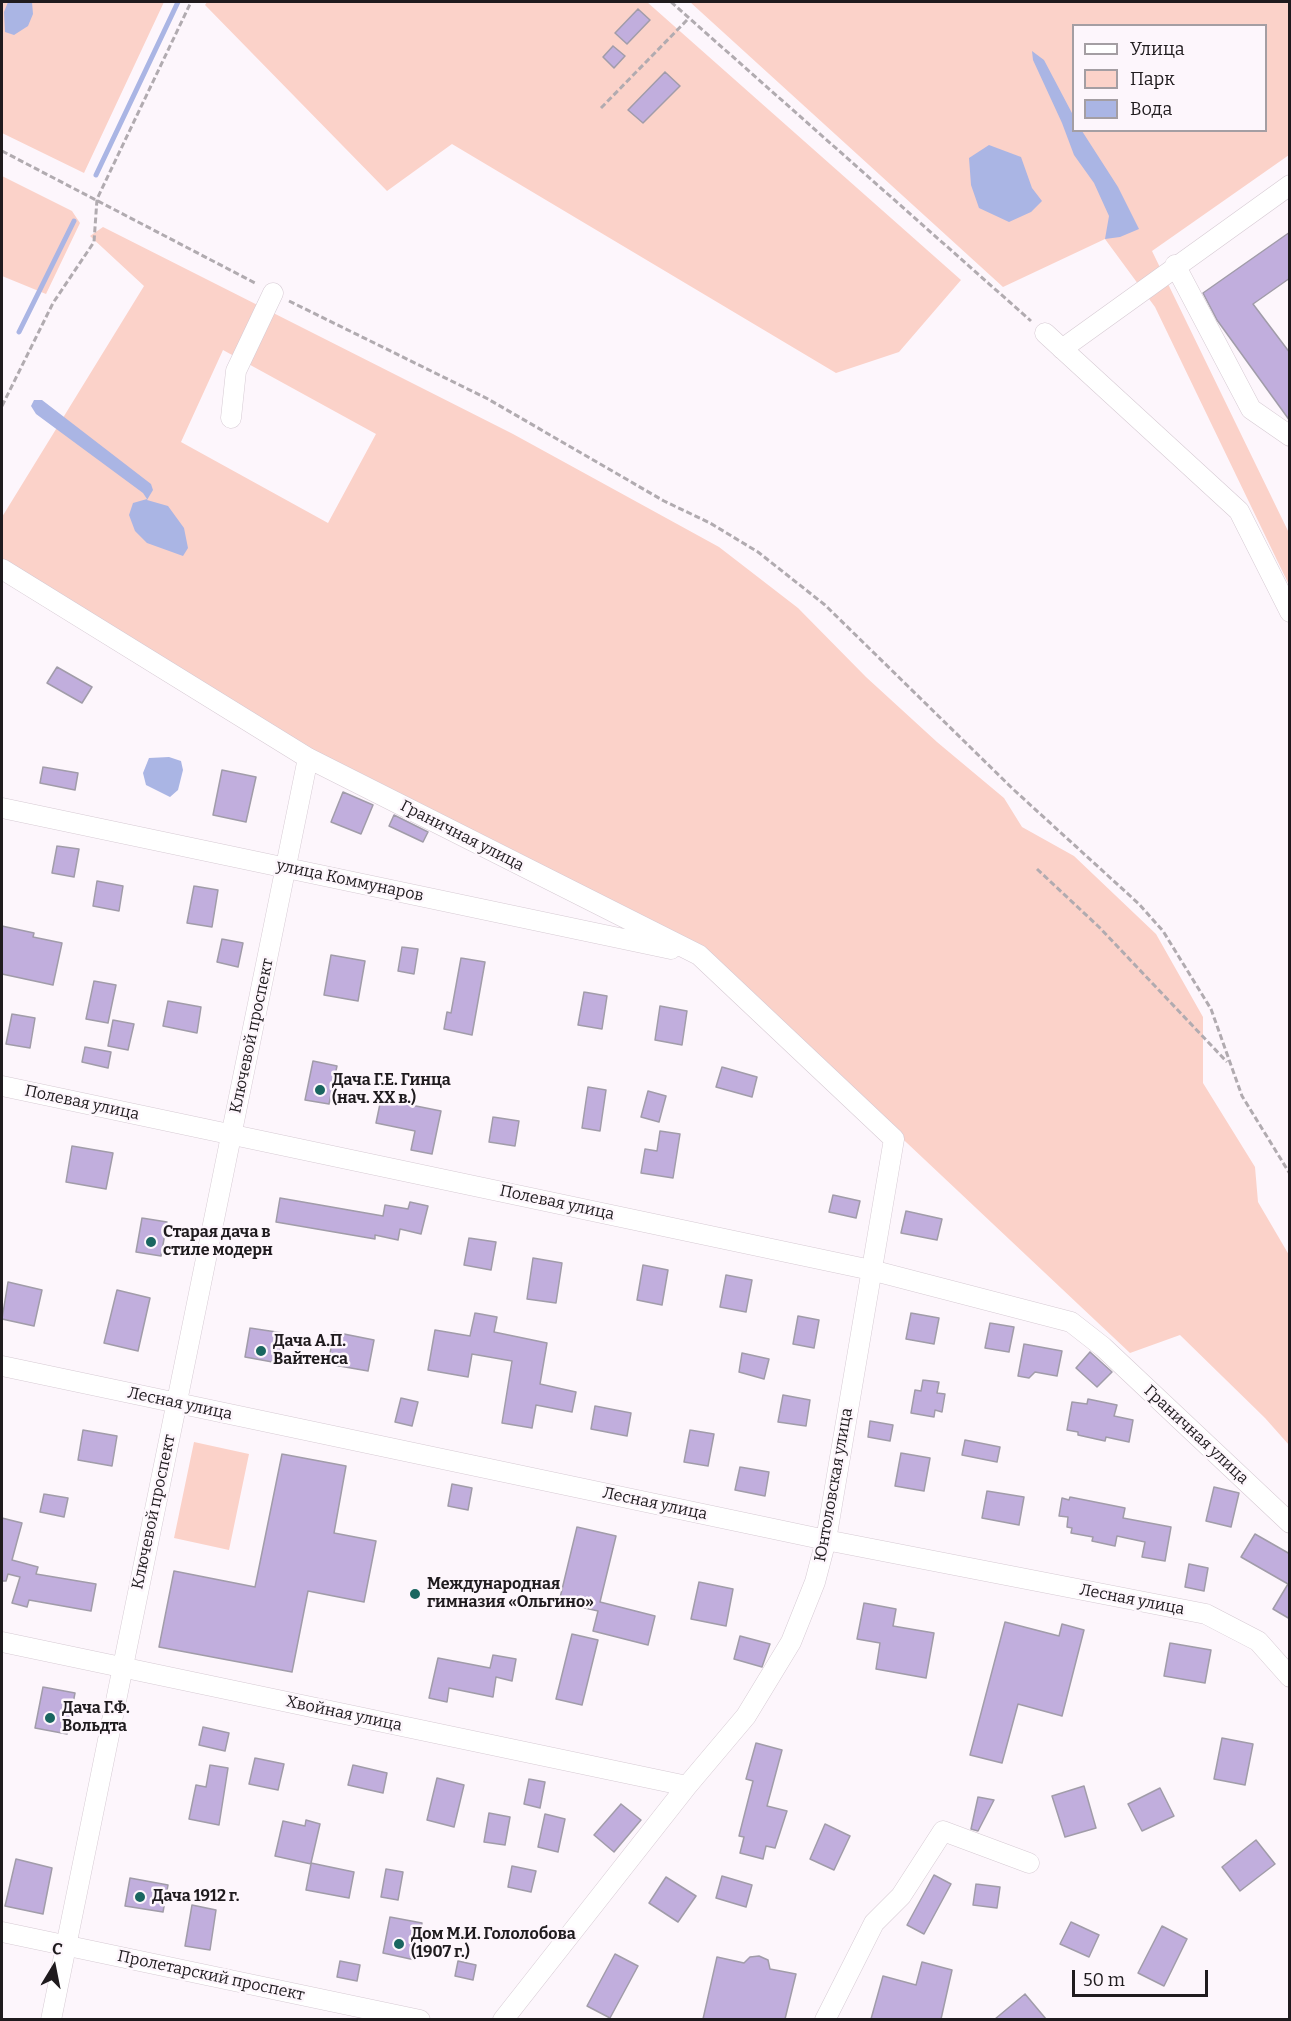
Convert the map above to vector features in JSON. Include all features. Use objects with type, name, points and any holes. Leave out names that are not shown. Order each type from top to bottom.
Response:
[{"type":"street","points":[[1062,349],[1175,265],[1290,185]]},
{"type":"street","points":[[1175,265],[1251,409],[1290,436]]},
{"type":"street","points":[[231,418],[236,371],[273,293]]},
{"type":"street","points":[[1045,333],[1239,511],[1290,612]]},
{"type":"street","name":"Граничная улица","points":[[2,569],[308,759],[699,955],[894,1139]]},
{"type":"street","name":"Ключевой проспект","points":[[51,2019],[308,759]]},
{"type":"street","name":"улица Коммунаров","points":[[2,808],[699,955]]},
{"type":"street","name":"Полевая улица","points":[[2,1086],[871,1270],[1071,1322],[1103,1347]]},
{"type":"street","name":"Юнтоловская улица","points":[[503,2019],[687,1786],[746,1716],[791,1642],[815,1582],[826,1540],[894,1139]]},
{"type":"street","name":"Граничная улица","points":[[1103,1347],[1290,1522]]},
{"type":"street","name":"Лесная улица","points":[[2,1366],[826,1540],[1206,1614],[1258,1641],[1290,1677]]},
{"type":"street","name":"Хвойная улица","points":[[2,1642],[687,1786]]},
{"type":"street","points":[[825,2019],[874,1923],[901,1896],[943,1831],[1029,1863]]},
{"type":"street","name":"Пролетарский проспект","points":[[2,1932],[420,2019]]},
{"type":"path","points":[[2,406],[53,303],[94,242],[98,199],[190,2]]},
{"type":"path","points":[[671,2],[1045,333]]},
{"type":"path","points":[[601,108],[689,18]]},
{"type":"path","points":[[2,151],[98,199],[273,293],[488,399],[664,501],[710,523],[795,579],[825,605],[880,662],[1071,844],[1139,904],[1163,931],[1199,988],[1219,1026],[1228,1063],[1252,1115],[1290,1174]]},
{"type":"path","points":[[1036,869],[1099,927],[1228,1063]]},
{"type":"green space","points":[[2,2],[164,2],[84,173],[2,133]]},
{"type":"green space","points":[[207,2],[647,2],[961,280],[899,352],[836,373],[452,144],[387,191],[205,5]]},
{"type":"green space","points":[[690,2],[1289,2],[1289,155],[1152,251],[1289,533],[1289,585],[1155,307],[1105,239],[1003,287]]},
{"type":"green space","points":[[2,176],[72,211],[80,223],[46,294],[2,276]]},
{"type":"green space","points":[[103,227],[513,434],[719,547],[798,608],[866,677],[937,742],[1004,798],[1022,827],[1074,856],[1156,934],[1203,1017],[1203,1083],[1255,1167],[1258,1202],[1289,1255],[1289,1445],[1265,1418],[1180,1335],[1130,1353],[701,949],[312,750],[2,561],[2,517],[144,286],[90,236]],"holes":[[[223,350],[376,434],[328,523],[181,442]]]},
{"type":"green space","points":[[194,1442],[249,1454],[229,1550],[174,1538]]},
{"type":"water","points":[[8,2],[32,2],[33,14],[28,26],[14,35],[5,32],[4,12]]},
{"type":"water","points":[[1032,51],[1044,60],[1072,113],[1072,132],[1083,132],[1118,187],[1139,229],[1120,237],[1105,239],[1109,216],[1094,183],[1074,155],[1033,60]]},
{"type":"water","points":[[989,145],[1021,157],[1032,188],[1042,201],[1031,212],[1009,222],[979,208],[971,185],[969,158]]},
{"type":"water","points":[[34,400],[42,400],[151,484],[153,490],[147,500],[168,506],[184,528],[188,548],[183,556],[147,543],[135,531],[129,515],[133,503],[147,499],[143,493],[36,414],[31,406]]},
{"type":"water","points":[[169,757],[181,761],[183,770],[178,790],[170,797],[146,785],[143,773],[149,758]]},
{"type":"building","points":[[638,9],[650,20],[627,44],[615,33]]},
{"type":"building","points":[[613,46],[625,56],[614,68],[603,57]]},
{"type":"building","points":[[665,72],[680,86],[643,123],[628,110]]},
{"type":"building","points":[[1290,232],[1290,278],[1253,304],[1290,353],[1290,421],[1217,320],[1203,293]]},
{"type":"building","points":[[57,667],[92,687],[82,703],[47,683]]},
{"type":"building","points":[[43,767],[78,773],[75,790],[40,783]]},
{"type":"building","points":[[222,770],[256,777],[246,822],[213,815]]},
{"type":"building","points":[[343,792],[373,805],[361,834],[331,822]]},
{"type":"building","points":[[394,815],[428,832],[423,842],[389,826]]},
{"type":"building","points":[[57,846],[79,849],[74,877],[52,873]]},
{"type":"building","points":[[97,881],[123,886],[119,911],[93,906]]},
{"type":"building","points":[[194,886],[218,890],[212,927],[187,923]]},
{"type":"building","points":[[2,926],[34,933],[33,937],[62,943],[53,985],[2,974]]},
{"type":"building","points":[[222,939],[243,943],[238,967],[217,962]]},
{"type":"building","points":[[402,947],[418,949],[414,974],[398,971]]},
{"type":"building","points":[[331,955],[365,961],[358,1001],[324,995]]},
{"type":"building","points":[[461,958],[485,962],[472,1035],[444,1029],[447,1012],[451,1013]]},
{"type":"building","points":[[94,981],[116,985],[108,1023],[86,1019]]},
{"type":"building","points":[[584,992],[607,996],[602,1029],[578,1025]]},
{"type":"building","points":[[168,1001],[201,1007],[197,1033],[163,1026]]},
{"type":"building","points":[[660,1006],[687,1011],[682,1045],[655,1040]]},
{"type":"building","points":[[12,1014],[35,1018],[30,1048],[6,1044]]},
{"type":"building","points":[[113,1020],[134,1024],[128,1050],[108,1046]]},
{"type":"building","points":[[85,1047],[111,1052],[108,1068],[82,1062]]},
{"type":"building","points":[[313,1061],[337,1066],[329,1104],[305,1100]]},
{"type":"building","points":[[722,1067],[757,1077],[752,1097],[716,1087]]},
{"type":"building","points":[[588,1087],[606,1090],[600,1131],[582,1128]]},
{"type":"building","points":[[648,1091],[666,1096],[659,1122],[641,1117]]},
{"type":"building","points":[[381,1099],[441,1111],[432,1154],[411,1150],[415,1131],[376,1123]]},
{"type":"building","points":[[493,1117],[519,1121],[515,1146],[489,1142]]},
{"type":"building","points":[[660,1131],[680,1134],[673,1178],[641,1173],[645,1149],[657,1151]]},
{"type":"building","points":[[72,1146],[113,1153],[106,1189],[66,1182]]},
{"type":"building","points":[[833,1195],[860,1201],[856,1218],[829,1212]]},
{"type":"building","points":[[280,1198],[383,1216],[385,1205],[408,1209],[410,1202],[428,1206],[421,1234],[400,1229],[398,1240],[375,1235],[375,1239],[276,1222]]},
{"type":"building","points":[[906,1211],[942,1219],[937,1240],[901,1233]]},
{"type":"building","points":[[142,1218],[167,1222],[161,1256],[136,1252]]},
{"type":"building","points":[[469,1238],[496,1242],[491,1270],[464,1265]]},
{"type":"building","points":[[533,1258],[562,1263],[556,1303],[527,1299]]},
{"type":"building","points":[[643,1265],[668,1270],[662,1305],[637,1300]]},
{"type":"building","points":[[726,1275],[752,1280],[746,1312],[720,1307]]},
{"type":"building","points":[[8,1282],[42,1290],[34,1326],[2,1319]]},
{"type":"building","points":[[117,1290],[150,1298],[138,1351],[104,1343]]},
{"type":"building","points":[[475,1313],[497,1317],[494,1332],[547,1343],[540,1384],[576,1392],[572,1412],[536,1405],[532,1428],[502,1423],[512,1361],[472,1354],[468,1377],[428,1370],[435,1330],[470,1336]]},
{"type":"building","points":[[911,1313],[939,1318],[934,1344],[906,1339]]},
{"type":"building","points":[[798,1316],[819,1320],[814,1348],[793,1344]]},
{"type":"building","points":[[990,1323],[1014,1327],[1009,1352],[985,1348]]},
{"type":"building","points":[[250,1328],[283,1333],[278,1363],[245,1357]]},
{"type":"building","points":[[334,1332],[374,1340],[368,1371],[328,1364]]},
{"type":"building","points":[[1024,1344],[1062,1351],[1057,1376],[1035,1372],[1029,1378],[1018,1376]]},
{"type":"building","points":[[1090,1352],[1112,1372],[1097,1387],[1076,1368]]},
{"type":"building","points":[[742,1353],[769,1359],[764,1379],[739,1372]]},
{"type":"building","points":[[923,1380],[939,1382],[937,1393],[945,1394],[942,1412],[935,1410],[934,1417],[911,1413],[915,1390],[921,1391]]},
{"type":"building","points":[[783,1395],[810,1400],[806,1426],[778,1422]]},
{"type":"building","points":[[401,1398],[418,1402],[412,1426],[395,1422]]},
{"type":"building","points":[[1088,1399],[1117,1405],[1114,1416],[1133,1420],[1129,1442],[1106,1437],[1105,1441],[1067,1430],[1072,1402],[1087,1404]]},
{"type":"building","points":[[595,1406],[631,1413],[627,1436],[591,1429]]},
{"type":"building","points":[[870,1421],[893,1425],[890,1441],[868,1437]]},
{"type":"building","points":[[83,1430],[117,1436],[112,1466],[78,1460]]},
{"type":"building","points":[[690,1430],[714,1434],[708,1466],[684,1462]]},
{"type":"building","points":[[965,1440],[1000,1447],[997,1462],[962,1455]]},
{"type":"building","points":[[901,1453],[930,1458],[924,1491],[895,1486]]},
{"type":"building","points":[[282,1454],[346,1466],[334,1533],[376,1541],[364,1602],[308,1591],[292,1672],[159,1647],[174,1571],[255,1587]]},
{"type":"building","points":[[740,1467],[769,1472],[765,1496],[735,1490]]},
{"type":"building","points":[[452,1484],[472,1488],[468,1510],[448,1506]]},
{"type":"building","points":[[1214,1487],[1239,1493],[1231,1527],[1206,1521]]},
{"type":"building","points":[[987,1491],[1024,1497],[1019,1525],[982,1518]]},
{"type":"building","points":[[44,1494],[68,1498],[64,1517],[40,1512]]},
{"type":"building","points":[[1070,1497],[1125,1508],[1123,1518],[1171,1527],[1165,1561],[1142,1557],[1145,1542],[1117,1536],[1115,1546],[1092,1541],[1093,1537],[1071,1533],[1072,1528],[1067,1527],[1068,1517],[1059,1516],[1062,1498],[1069,1500]]},
{"type":"building","points":[[2,1518],[22,1523],[12,1560],[38,1567],[36,1574],[96,1584],[91,1611],[29,1600],[27,1607],[12,1603],[20,1577],[8,1574],[6,1581],[2,1581]]},
{"type":"building","points":[[577,1527],[616,1536],[600,1602],[655,1616],[648,1645],[593,1631],[598,1611],[559,1602]]},
{"type":"building","points":[[1255,1534],[1290,1554],[1290,1619],[1273,1609],[1288,1584],[1241,1557]]},
{"type":"building","points":[[1189,1564],[1208,1568],[1204,1591],[1185,1587]]},
{"type":"building","points":[[699,1582],[733,1589],[726,1626],[691,1619]]},
{"type":"building","points":[[864,1603],[896,1609],[893,1626],[934,1633],[926,1678],[876,1669],[880,1643],[857,1639]]},
{"type":"building","points":[[1005,1622],[1059,1636],[1062,1624],[1084,1630],[1062,1716],[1018,1704],[1002,1763],[970,1755]]},
{"type":"building","points":[[572,1634],[598,1640],[582,1705],[556,1699]]},
{"type":"building","points":[[740,1636],[770,1644],[762,1667],[734,1659]]},
{"type":"building","points":[[1170,1643],[1211,1650],[1205,1683],[1164,1676]]},
{"type":"building","points":[[493,1655],[516,1659],[512,1681],[496,1677],[493,1697],[449,1688],[447,1702],[429,1698],[438,1658],[490,1668]]},
{"type":"building","points":[[43,1687],[75,1693],[67,1734],[35,1728]]},
{"type":"building","points":[[203,1727],[229,1733],[225,1751],[199,1745]]},
{"type":"building","points":[[1222,1738],[1253,1744],[1245,1785],[1214,1779]]},
{"type":"building","points":[[756,1743],[782,1750],[767,1806],[787,1811],[775,1848],[766,1846],[763,1859],[740,1853],[744,1837],[739,1836],[753,1781],[746,1779]]},
{"type":"building","points":[[255,1758],[284,1764],[278,1790],[249,1784]]},
{"type":"building","points":[[210,1765],[228,1768],[219,1825],[189,1819],[196,1785],[206,1787]]},
{"type":"building","points":[[353,1765],[387,1773],[383,1793],[348,1785]]},
{"type":"building","points":[[437,1778],[464,1785],[454,1827],[427,1820]]},
{"type":"building","points":[[529,1779],[545,1782],[540,1808],[524,1804]]},
{"type":"building","points":[[1084,1786],[1096,1828],[1065,1837],[1052,1796]]},
{"type":"building","points":[[1160,1788],[1174,1816],[1142,1831],[1128,1804]]},
{"type":"building","points":[[978,1797],[994,1800],[978,1831],[971,1829]]},
{"type":"building","points":[[621,1804],[641,1820],[614,1852],[594,1835]]},
{"type":"building","points":[[489,1813],[510,1817],[505,1845],[484,1842]]},
{"type":"building","points":[[545,1814],[565,1819],[558,1852],[538,1847]]},
{"type":"building","points":[[306,1820],[320,1824],[311,1863],[354,1872],[349,1898],[306,1890],[311,1864],[275,1856],[283,1821],[305,1826]]},
{"type":"building","points":[[825,1824],[850,1836],[834,1870],[810,1859]]},
{"type":"building","points":[[1256,1840],[1275,1864],[1240,1891],[1222,1867]]},
{"type":"building","points":[[16,1859],[52,1868],[43,1914],[5,1906]]},
{"type":"building","points":[[512,1866],[536,1871],[531,1892],[508,1887]]},
{"type":"building","points":[[386,1869],[403,1872],[398,1900],[381,1897]]},
{"type":"building","points":[[934,1875],[951,1884],[924,1934],[907,1925]]},
{"type":"building","points":[[722,1876],[752,1885],[746,1907],[716,1898]]},
{"type":"building","points":[[666,1877],[696,1896],[678,1922],[649,1903]]},
{"type":"building","points":[[130,1878],[168,1885],[163,1912],[125,1906]]},
{"type":"building","points":[[976,1884],[1000,1887],[997,1908],[973,1905]]},
{"type":"building","points":[[192,1905],[216,1910],[210,1950],[185,1946]]},
{"type":"building","points":[[390,1917],[422,1923],[415,1960],[383,1953]]},
{"type":"building","points":[[1071,1922],[1099,1935],[1089,1957],[1060,1944]]},
{"type":"building","points":[[1162,1926],[1187,1939],[1164,1986],[1138,1973]]},
{"type":"building","points":[[615,1954],[638,1966],[610,2018],[587,2006]]},
{"type":"building","points":[[759,1956],[768,1960],[770,1969],[796,1974],[785,2019],[703,2019],[717,1957],[744,1963],[750,1957]]},
{"type":"building","points":[[340,1961],[360,1965],[357,1981],[337,1977]]},
{"type":"building","points":[[458,1961],[476,1965],[473,1980],[455,1976]]},
{"type":"building","points":[[922,1962],[952,1970],[941,2019],[871,2019],[883,1976],[916,1985]]},
{"type":"building","points":[[1025,1994],[1046,2019],[995,2019]]},
{"type":"waterway","points":[[96,175],[178,2]]},
{"type":"waterway","points":[[19,332],[74,221]]},
{"type":"place","name":"Дача Г.Е. Гинца (нач. XX в.)","points":[[320,1090]]},
{"type":"place","name":"Старая дача в стиле модерн","points":[[151,1242]]},
{"type":"place","name":"Дача А.П. Вайтенса","points":[[261,1351]]},
{"type":"place","name":"Международная гимназия «Ольгино»","points":[[415,1594]]},
{"type":"place","name":"Дача Г.Ф. Вольдта","points":[[50,1718]]},
{"type":"place","name":"Дача 1912 г.","points":[[140,1897]]},
{"type":"place","name":"Дом М.И. Гололобова (1907 г.)","points":[[399,1944]]}]
